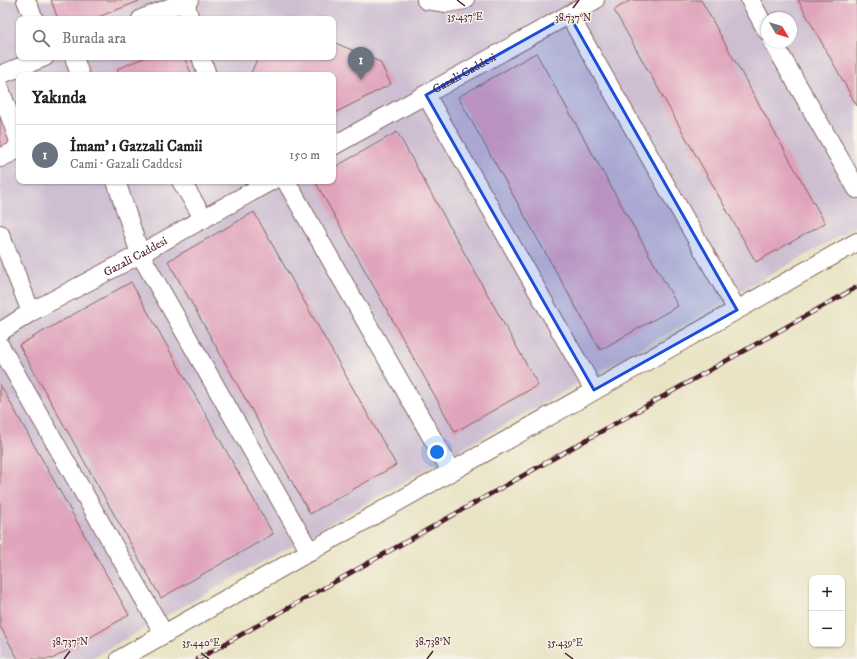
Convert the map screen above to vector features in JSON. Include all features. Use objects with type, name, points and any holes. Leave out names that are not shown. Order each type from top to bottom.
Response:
[{"type":"street","points":[[26,0],[33,16]]},
{"type":"street","points":[[426,0],[447,3],[464,0]]},
{"type":"street","name":"Gazali Caddesi","points":[[336,144],[595,0]]},
{"type":"street","points":[[750,0],[761,20]]},
{"type":"street","points":[[149,16],[187,1],[190,16]]},
{"type":"street","points":[[569,14],[737,310]]},
{"type":"street","points":[[776,48],[857,189]]},
{"type":"street","points":[[0,75],[38,60]]},
{"type":"street","points":[[75,60],[79,72]]},
{"type":"street","points":[[202,60],[206,72]]},
{"type":"street","points":[[0,89],[16,133]]},
{"type":"street","points":[[426,95],[594,390]]},
{"type":"street","points":[[0,158],[15,151],[16,148]]},
{"type":"street","points":[[117,184],[140,254],[310,552]]},
{"type":"street","points":[[183,184],[204,219]]},
{"type":"street","name":"Gazali Caddesi","points":[[0,332],[31,312],[204,219],[242,189],[260,184]]},
{"type":"street","points":[[288,184],[451,471]]},
{"type":"street","points":[[0,234],[31,312]]},
{"type":"street","points":[[120,659],[857,242]]},
{"type":"street","points":[[0,346],[164,634]]},
{"type":"highlighted area","points":[[569,15],[737,310],[594,390],[426,95]]},
{"type":"shaded area","points":[[0,0],[857,0],[857,226],[90,659],[0,659]]},
{"type":"building","points":[[51,0],[142,0],[101,16],[57,16]]},
{"type":"building","points":[[631,0],[701,0],[825,223],[756,262],[614,10]]},
{"type":"building","points":[[798,0],[857,0],[857,106]]},
{"type":"building","points":[[336,43],[380,62],[391,84],[336,112],[336,72],[251,72],[257,60],[336,60]]},
{"type":"building","points":[[536,53],[678,306],[600,350],[458,97]]},
{"type":"building","points":[[139,60],[185,60],[191,72],[118,72],[117,69]]},
{"type":"building","points":[[0,115],[13,149],[0,154]]},
{"type":"building","points":[[397,132],[538,385],[455,432],[317,184],[336,184],[336,166]]},
{"type":"building","points":[[254,212],[396,465],[310,514],[168,261]]},
{"type":"building","points":[[131,282],[273,534],[161,598],[19,345]]},
{"type":"building","points":[[0,384],[129,615],[52,659],[18,659],[0,626]]},
{"type":"railway","points":[[198,659],[857,287]]},
{"type":"place","name":"İmam' ı Gazzali Camii","points":[[361,80]]}]
